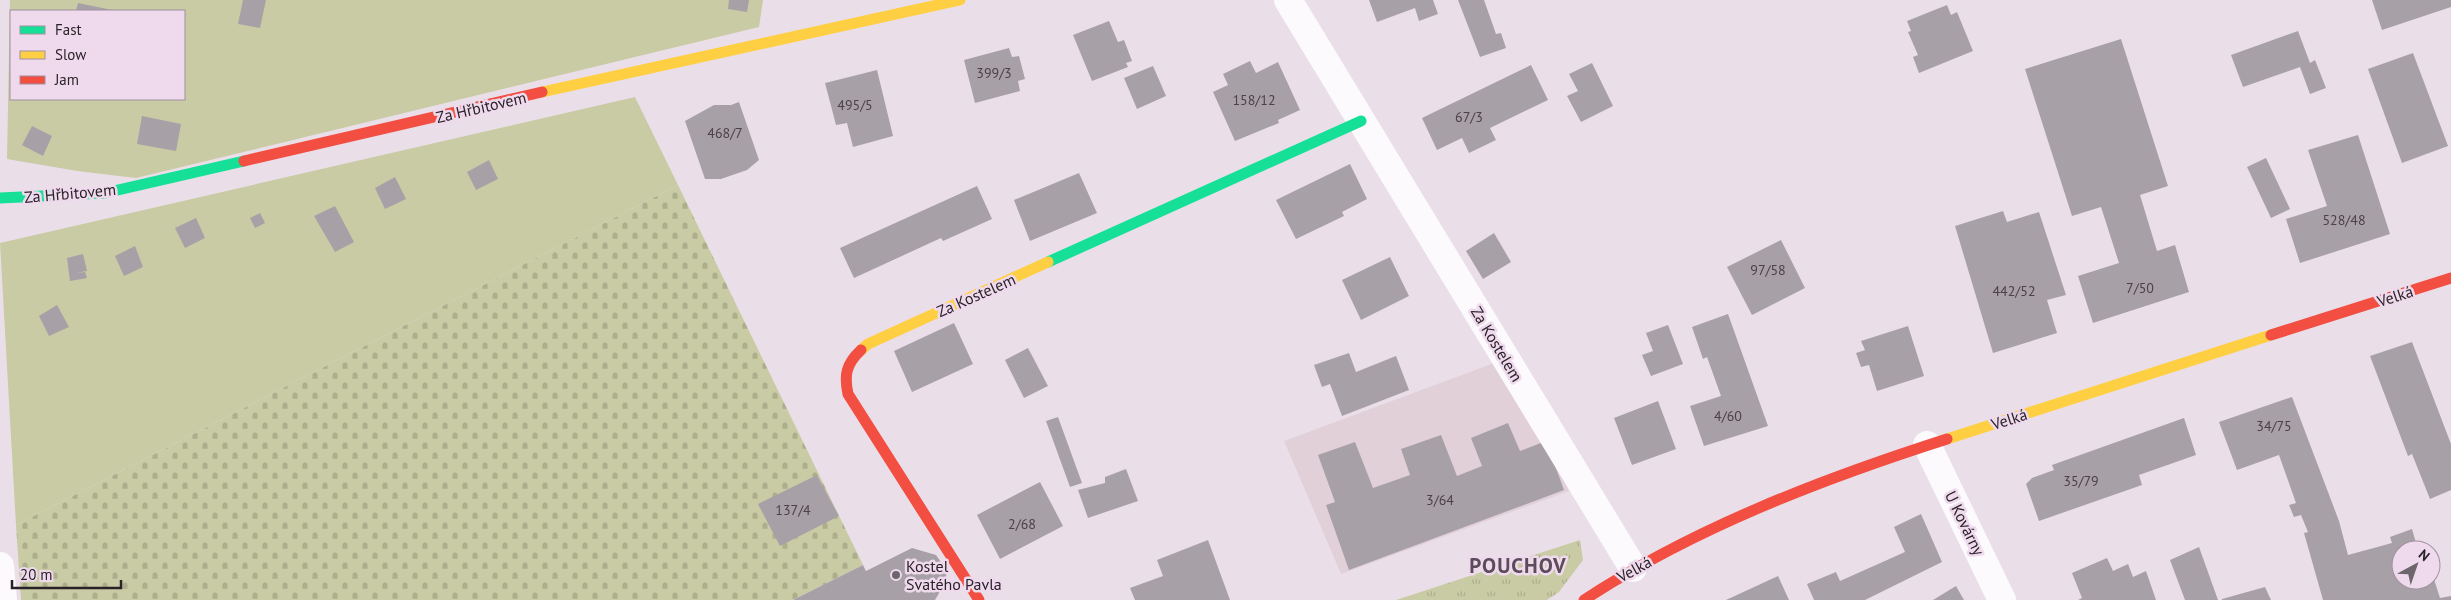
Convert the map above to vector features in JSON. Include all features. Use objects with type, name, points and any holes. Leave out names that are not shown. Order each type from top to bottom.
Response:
[{"type":"street","name":"Za Hřbitovem","points":[[0,198],[105,193],[597,80],[960,0]]},
{"type":"street","name":"Za Kostelem","points":[[1288,0],[1632,568]]},
{"type":"street","name":"Za Kostelem","points":[[979,600],[848,394],[843,377],[847,366],[856,354],[868,344],[1362,121]]},
{"type":"street","name":"Velká","points":[[1584,600],[1632,568],[1777,500],[1927,445],[2451,278]]},
{"type":"street","name":"U Kovárny","points":[[1927,445],[2002,600]]},
{"type":"street","points":[[0,566],[2,600]]},
{"type":"shaded area","points":[[1494,363],[1543,434],[1569,491],[1341,574],[1284,441]]},
{"type":"green space","points":[[10,0],[763,0],[759,27],[136,178],[77,171],[7,159]]},
{"type":"green space","points":[[635,97],[678,185],[16,525],[0,243]]},
{"type":"green space","points":[[678,185],[863,565],[793,600],[21,600],[16,525]]},
{"type":"green space","points":[[1580,540],[1583,560],[1559,592],[1547,600],[1396,600]]},
{"type":"building","points":[[243,0],[266,0],[260,28],[238,24]]},
{"type":"building","points":[[729,0],[749,0],[747,12],[728,9]]},
{"type":"building","points":[[1369,0],[1433,0],[1438,14],[1419,21],[1415,8],[1377,22]]},
{"type":"building","points":[[1458,0],[1484,0],[1496,34],[1501,33],[1506,48],[1480,57]]},
{"type":"building","points":[[2372,0],[2451,0],[2451,7],[2382,30]]},
{"type":"building","points":[[78,3],[112,10],[76,10]]},
{"type":"building","points":[[1947,5],[1951,15],[1957,12],[1973,51],[1919,73],[1913,57],[1918,55],[1908,32],[1911,31],[1907,21]]},
{"type":"building","points":[[1109,21],[1118,42],[1124,40],[1132,61],[1126,63],[1128,67],[1092,81],[1073,35]]},
{"type":"building","points":[[2298,31],[2310,63],[2315,60],[2326,88],[2310,94],[2300,67],[2243,87],[2231,55]]},
{"type":"building","points":[[2121,39],[2168,186],[2140,195],[2157,251],[2175,245],[2189,292],[2093,323],[2078,276],[2119,263],[2101,207],[2072,216],[2025,69]]},
{"type":"building","points":[[1009,48],[1012,57],[1019,56],[1025,79],[1018,81],[1020,91],[975,103],[964,60]]},
{"type":"building","points":[[2413,53],[2448,146],[2402,163],[2368,69]]},
{"type":"building","points":[[1250,61],[1256,73],[1278,62],[1300,110],[1278,120],[1279,123],[1235,141],[1213,92],[1228,85],[1223,74]]},
{"type":"building","points":[[1592,63],[1613,106],[1581,122],[1567,96],[1578,91],[1569,74]]},
{"type":"building","points":[[1531,65],[1548,100],[1490,128],[1496,140],[1469,153],[1462,138],[1437,150],[1422,118]]},
{"type":"building","points":[[1153,66],[1166,96],[1137,109],[1124,78]]},
{"type":"building","points":[[877,70],[893,136],[853,147],[847,123],[836,125],[825,83]]},
{"type":"building","points":[[739,102],[759,160],[747,170],[721,179],[705,179],[685,121],[714,105],[731,105]]},
{"type":"building","points":[[142,116],[181,124],[176,151],[137,144]]},
{"type":"building","points":[[32,126],[52,136],[43,156],[22,145]]},
{"type":"building","points":[[2358,135],[2390,234],[2300,263],[2286,219],[2327,206],[2308,150]]},
{"type":"building","points":[[2266,158],[2290,209],[2271,218],[2247,167]]},
{"type":"building","points":[[489,160],[498,179],[476,190],[467,172]]},
{"type":"building","points":[[1350,164],[1367,199],[1342,212],[1344,216],[1296,239],[1276,200]]},
{"type":"building","points":[[1079,173],[1097,213],[1030,241],[1014,200]]},
{"type":"building","points":[[395,177],[406,199],[385,209],[375,188]]},
{"type":"building","points":[[977,186],[992,219],[943,241],[941,238],[854,278],[840,248]]},
{"type":"building","points":[[335,206],[354,242],[335,252],[314,216]]},
{"type":"building","points":[[2003,211],[2007,222],[2039,212],[2066,295],[2047,300],[2057,333],[1993,353],[1955,226]]},
{"type":"building","points":[[260,213],[265,223],[255,228],[250,218]]},
{"type":"building","points":[[196,218],[205,238],[185,248],[175,228]]},
{"type":"building","points":[[1494,233],[1511,262],[1483,279],[1466,251]]},
{"type":"building","points":[[1781,240],[1805,288],[1752,315],[1727,267]]},
{"type":"building","points":[[135,246],[143,267],[124,276],[115,256]]},
{"type":"building","points":[[83,254],[87,271],[75,273],[85,272],[87,278],[70,281],[67,258]]},
{"type":"building","points":[[1390,257],[1409,296],[1361,320],[1342,280]]},
{"type":"building","points":[[57,305],[69,327],[49,336],[39,316]]},
{"type":"building","points":[[1728,314],[1768,426],[1704,446],[1690,406],[1721,396],[1707,357],[1703,359],[1692,327]]},
{"type":"building","points":[[954,323],[973,364],[912,392],[894,351]]},
{"type":"building","points":[[1668,325],[1683,364],[1651,376],[1642,355],[1653,351],[1646,333]]},
{"type":"building","points":[[1908,326],[1924,376],[1877,391],[1869,365],[1861,367],[1856,353],[1865,350],[1861,341]]},
{"type":"building","points":[[2412,342],[2451,444],[2451,490],[2430,499],[2412,454],[2408,456],[2370,356]]},
{"type":"building","points":[[1028,348],[1048,386],[1024,398],[1005,360]]},
{"type":"building","points":[[1349,353],[1356,372],[1396,356],[1409,390],[1342,416],[1330,384],[1322,387],[1314,365]]},
{"type":"building","points":[[2292,397],[2339,521],[2348,555],[2391,543],[2391,590],[2437,590],[2440,598],[2451,596],[2451,600],[2323,600],[2304,533],[2308,532],[2301,515],[2294,517],[2289,505],[2296,503],[2279,455],[2237,470],[2219,422]]},
{"type":"building","points":[[1658,401],[1676,449],[1632,465],[1614,418]]},
{"type":"building","points":[[1058,417],[1082,483],[1070,487],[1046,421]]},
{"type":"building","points":[[2184,418],[2196,455],[2139,475],[2142,485],[2039,521],[2026,484],[2032,478],[2054,470],[2052,465]]},
{"type":"building","points":[[1508,423],[1520,451],[1546,441],[1564,490],[1349,570],[1326,505],[1335,502],[1318,455],[1355,442],[1373,488],[1410,475],[1401,449],[1441,435],[1457,476],[1482,466],[1471,438]]},
{"type":"building","points":[[1126,469],[1138,501],[1088,518],[1078,490],[1105,483],[1105,477]]},
{"type":"building","points":[[817,475],[839,516],[780,546],[758,504]]},
{"type":"building","points":[[1040,482],[1063,526],[1000,559],[977,515]]},
{"type":"building","points":[[1921,514],[1942,562],[1865,600],[1814,600],[1807,584],[1836,572],[1840,581],[1905,552],[1894,527]]},
{"type":"building","points":[[2412,529],[2415,540],[2391,540],[2390,537]]},
{"type":"building","points":[[1208,540],[1230,600],[1135,600],[1130,588],[1163,576],[1157,560]]},
{"type":"building","points":[[2199,547],[2218,600],[2185,600],[2170,560]]},
{"type":"building","name":"Kostel Svatého Pavla","points":[[912,548],[936,555],[947,571],[945,583],[935,600],[793,600],[863,565],[866,571]]},
{"type":"building","points":[[2107,558],[2113,571],[2128,564],[2133,577],[2146,571],[2156,600],[2078,600],[2082,598],[2072,573]]},
{"type":"building","points":[[1778,576],[1789,600],[1726,600]]},
{"type":"building","points":[[1956,586],[1964,600],[1933,600]]},
{"type":"building","points":[[2265,587],[2271,600],[2222,600],[2222,599]]},
{"type":"traffic: fast","points":[[1048,262],[1361,121]]},
{"type":"traffic: fast","points":[[0,198],[105,193],[244,161]]},
{"type":"traffic: slow","points":[[542,92],[960,0]]},
{"type":"traffic: slow","points":[[861,350],[868,344],[1048,262]]},
{"type":"traffic: slow","points":[[1947,439],[2271,335]]},
{"type":"traffic: jam","points":[[244,161],[542,92]]},
{"type":"traffic: jam","points":[[2271,335],[2451,278]]},
{"type":"traffic: jam","points":[[861,350],[852,360],[847,370],[848,394],[979,600]]},
{"type":"traffic: jam","points":[[1584,600],[1670,550],[1760,507],[1853,471],[1947,439]]},
{"type":"place","name":"Kostel Svatého Pavla","points":[[896,575]]},
{"type":"district","name":"POUCHOV","points":[[1518,565]]}]
